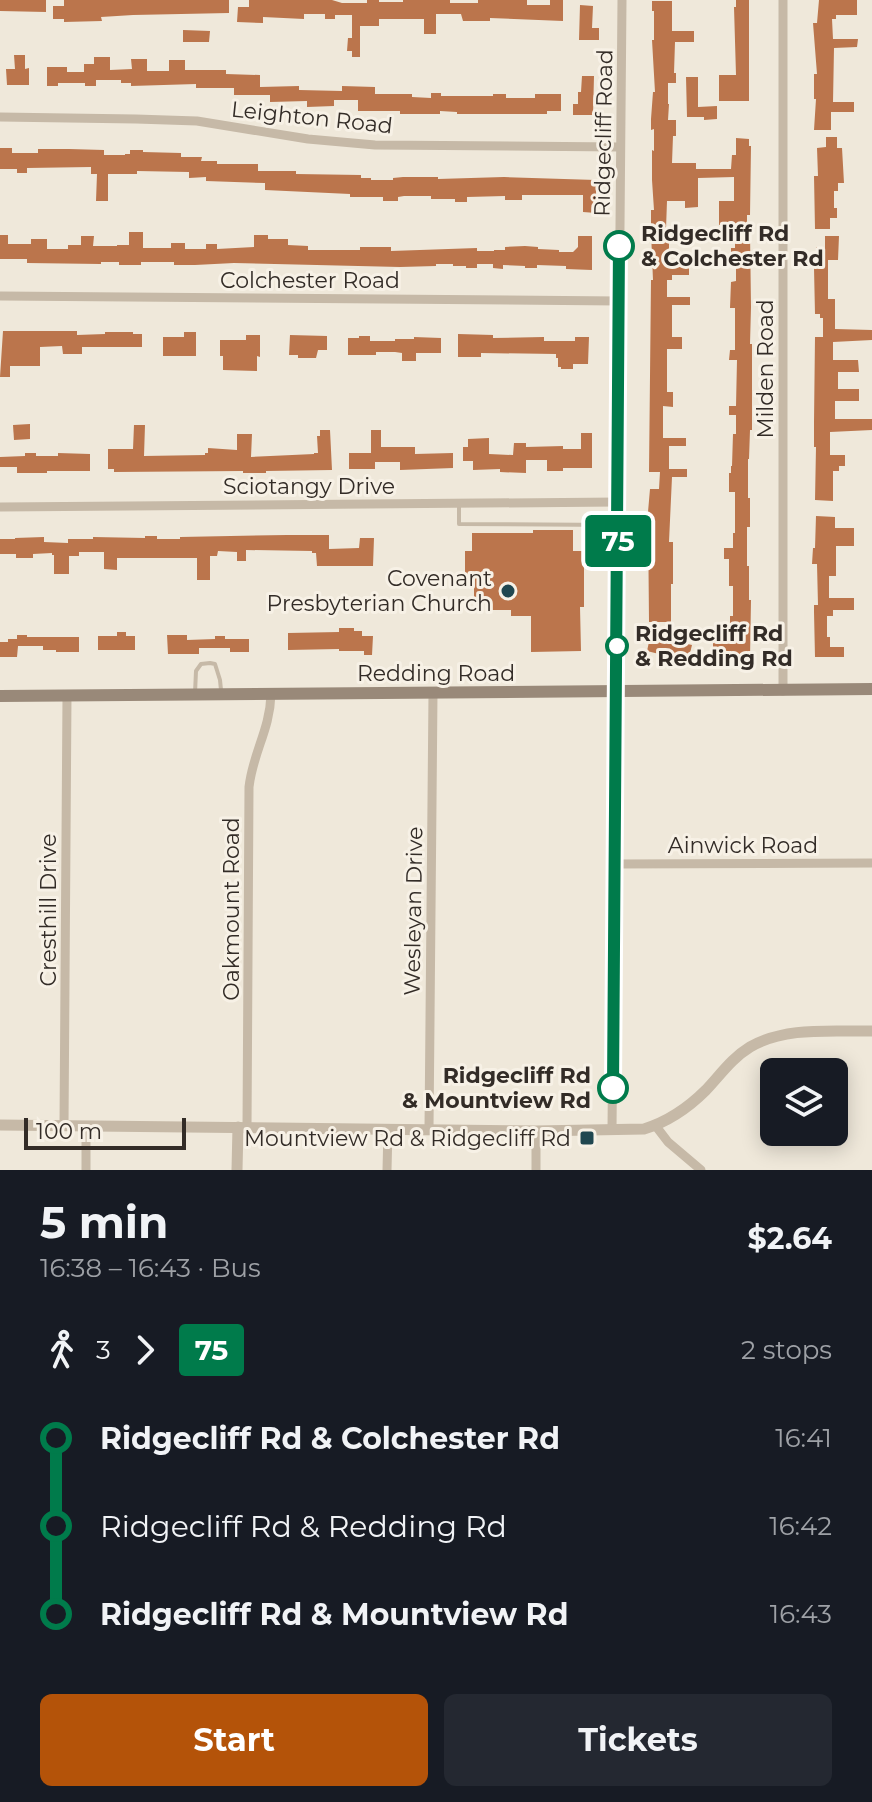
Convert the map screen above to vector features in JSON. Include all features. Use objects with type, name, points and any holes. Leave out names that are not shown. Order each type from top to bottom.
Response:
[{"type":"main road","name":"Redding Road","points":[[0,696],[872,689]]},
{"type":"street","name":"Ridgecliff Road","points":[[612,1130],[622,0]]},
{"type":"street","name":"Milden Road","points":[[783,0],[783,691]]},
{"type":"street","name":"Leighton Road","points":[[0,117],[197,121],[308,139],[375,145],[620,147]]},
{"type":"street","name":"Colchester Road","points":[[0,296],[619,301]]},
{"type":"street","name":"Sciotangy Drive","points":[[0,507],[618,502]]},
{"type":"street","name":"Wesleyan Drive","points":[[429,1129],[433,693]]},
{"type":"street","name":"Oakmount Road","points":[[242,1127],[249,787],[254,760],[268,724],[271,694]]},
{"type":"street","name":"Cresthill Drive","points":[[64,1125],[67,696]]},
{"type":"street","name":"Ainwick Road","points":[[615,864],[872,863]]},
{"type":"street","points":[[0,1125],[536,1131],[644,1129],[676,1114],[693,1101],[737,1056],[752,1046],[796,1033],[872,1031]]},
{"type":"street","points":[[655,1125],[668,1142],[701,1170]]},
{"type":"street","points":[[86,1126],[86,1170]]},
{"type":"street","points":[[237,1170],[242,1127]]},
{"type":"street","points":[[387,1170],[388,1129]]},
{"type":"street","points":[[536,1131],[536,1170]]},
{"type":"lane","points":[[459,503],[459,524],[618,525]]},
{"type":"lane","points":[[195,695],[196,671],[201,664],[210,663],[215,664],[221,695]]},
{"type":"building","points":[[0,0],[46,0],[46,12],[0,11]]},
{"type":"building","points":[[64,0],[229,0],[229,13],[101,17],[102,21],[64,22],[64,19],[53,19],[53,6],[64,6]]},
{"type":"building","points":[[249,0],[367,3],[367,0],[450,0],[450,3],[478,3],[478,0],[527,0],[527,5],[550,5],[550,0],[563,0],[563,21],[490,18],[490,21],[463,21],[461,14],[436,14],[436,34],[424,34],[424,19],[379,19],[379,26],[360,26],[360,57],[352,57],[352,51],[347,51],[348,38],[352,38],[352,15],[335,15],[335,19],[325,19],[325,14],[304,14],[304,19],[263,17],[263,23],[237,22],[238,7],[249,7]]},
{"type":"building","points":[[736,0],[749,0],[749,101],[719,101],[719,75],[736,75]]},
{"type":"building","points":[[819,0],[857,0],[857,15],[836,15],[836,19],[832,19],[833,39],[858,39],[857,47],[834,48],[833,102],[854,102],[854,112],[831,112],[831,130],[814,130],[814,74],[817,74],[813,23],[817,23]]},
{"type":"building","points":[[652,1],[672,1],[672,31],[694,31],[694,42],[675,42],[676,83],[668,83],[668,120],[676,120],[672,163],[696,163],[696,169],[731,169],[732,155],[736,155],[736,138],[749,139],[751,146],[750,215],[747,215],[752,344],[752,430],[748,459],[750,527],[747,527],[750,658],[713,658],[713,640],[730,640],[730,616],[733,616],[733,586],[729,586],[729,559],[724,559],[724,548],[733,548],[735,533],[735,492],[729,492],[729,473],[736,415],[729,415],[729,406],[736,406],[737,360],[729,360],[730,350],[735,350],[735,308],[730,308],[731,282],[736,281],[736,259],[731,259],[731,248],[735,248],[735,225],[719,225],[719,201],[734,201],[734,177],[698,178],[698,207],[685,208],[685,201],[667,201],[666,229],[691,229],[692,237],[669,237],[669,267],[689,267],[689,275],[672,275],[672,280],[667,280],[667,297],[690,297],[690,305],[672,305],[672,337],[682,337],[682,349],[667,349],[667,392],[673,392],[673,407],[663,406],[663,438],[686,438],[686,446],[669,446],[669,469],[687,469],[687,477],[672,477],[669,542],[673,542],[671,622],[649,622],[648,512],[650,489],[659,489],[660,472],[649,472],[653,280],[651,210],[654,210],[654,129],[651,130],[651,119],[655,92]]},
{"type":"building","points":[[580,5],[593,6],[592,28],[599,28],[599,40],[579,40]]},
{"type":"building","points":[[183,30],[210,31],[209,42],[183,42]]},
{"type":"building","points":[[14,55],[25,55],[29,85],[7,85],[6,69],[15,69]]},
{"type":"building","points":[[94,57],[110,57],[110,70],[132,69],[131,59],[147,59],[147,71],[169,71],[169,60],[185,60],[185,70],[226,70],[226,74],[260,75],[260,87],[299,86],[299,90],[342,91],[342,86],[375,87],[375,94],[412,94],[412,97],[431,98],[431,93],[441,93],[441,96],[506,94],[506,98],[561,94],[561,111],[547,111],[547,114],[457,114],[440,111],[440,114],[400,114],[400,111],[358,111],[358,100],[334,100],[334,106],[307,107],[307,101],[270,102],[270,95],[234,95],[234,88],[196,88],[196,84],[131,86],[131,83],[121,83],[121,80],[96,80],[96,86],[58,83],[58,86],[47,86],[47,67],[67,67],[67,72],[84,72],[84,64],[94,64]]},
{"type":"building","points":[[582,76],[594,76],[593,115],[573,115],[573,104],[578,104],[578,92],[581,92]]},
{"type":"building","points":[[686,77],[698,77],[698,107],[717,106],[717,119],[687,117]]},
{"type":"building","points":[[826,137],[837,137],[837,148],[842,148],[844,183],[838,183],[838,191],[834,191],[837,218],[830,218],[830,229],[815,229],[817,148],[826,147]]},
{"type":"building","points":[[0,148],[12,148],[12,153],[69,149],[104,150],[104,155],[125,155],[130,154],[130,150],[181,153],[181,157],[202,157],[201,161],[217,161],[217,164],[258,164],[258,171],[361,175],[361,178],[371,180],[504,177],[596,180],[596,213],[583,212],[583,195],[522,195],[522,200],[505,200],[505,196],[467,197],[467,202],[431,199],[431,196],[404,196],[398,197],[398,201],[383,201],[383,197],[265,190],[265,183],[206,181],[206,177],[189,178],[189,172],[108,174],[108,201],[96,201],[97,174],[91,174],[91,167],[27,168],[27,173],[17,173],[17,169],[0,169]]},
{"type":"building","points":[[129,232],[143,232],[143,248],[171,248],[171,243],[185,243],[185,249],[206,249],[206,244],[217,244],[217,249],[254,247],[254,235],[268,235],[268,239],[288,239],[288,245],[308,246],[308,250],[391,247],[391,251],[477,248],[477,251],[494,251],[525,246],[573,252],[578,247],[578,236],[592,236],[592,270],[537,265],[537,268],[525,268],[503,265],[503,269],[493,268],[493,264],[477,264],[477,268],[453,264],[400,267],[141,262],[141,265],[119,265],[119,262],[27,263],[27,259],[0,259],[0,235],[8,235],[8,244],[31,244],[31,239],[47,239],[47,249],[68,249],[68,245],[81,245],[81,236],[94,236],[93,246],[129,245]]},
{"type":"building","points":[[825,236],[839,236],[838,260],[828,260],[828,299],[835,299],[835,329],[872,330],[872,340],[833,342],[833,360],[858,360],[859,372],[838,372],[838,389],[859,389],[859,401],[835,401],[835,419],[872,419],[872,430],[830,432],[830,455],[845,455],[845,466],[833,471],[833,501],[815,500],[815,337],[823,337],[823,318],[815,314],[814,268],[816,247],[825,248]]},
{"type":"building","points":[[3,331],[77,331],[77,335],[133,332],[142,334],[142,347],[82,347],[82,354],[63,354],[62,346],[40,347],[40,366],[10,366],[10,377],[0,377]]},
{"type":"building","points":[[184,332],[196,332],[196,356],[163,356],[163,337],[184,337]]},
{"type":"building","points":[[458,334],[493,335],[493,338],[544,337],[544,341],[575,341],[575,337],[589,337],[588,364],[573,364],[573,369],[561,369],[556,354],[481,353],[481,357],[458,357]]},
{"type":"building","points":[[246,335],[260,335],[257,371],[223,370],[220,340],[246,340]]},
{"type":"building","points":[[290,335],[327,336],[327,350],[318,350],[316,358],[289,355]]},
{"type":"building","points":[[370,336],[370,341],[441,338],[441,353],[416,353],[416,361],[402,361],[402,353],[395,352],[348,355],[348,338]]},
{"type":"building","points":[[30,424],[30,439],[14,440],[13,425]]},
{"type":"building","points":[[134,425],[145,425],[144,456],[205,455],[208,448],[237,450],[237,434],[252,434],[251,457],[314,454],[318,453],[317,436],[320,436],[320,430],[330,430],[332,470],[243,473],[114,472],[114,469],[108,469],[108,449],[133,449]]},
{"type":"building","points":[[371,430],[381,430],[381,447],[415,447],[415,454],[453,453],[453,468],[400,470],[400,462],[375,462],[375,469],[349,469],[349,453],[371,453]]},
{"type":"building","points":[[581,433],[592,433],[592,468],[547,471],[547,460],[526,460],[526,473],[500,472],[500,469],[473,470],[473,461],[463,461],[463,447],[468,447],[468,439],[489,438],[489,454],[513,455],[514,443],[526,443],[526,447],[581,449]]},
{"type":"building","points":[[25,453],[36,453],[36,456],[90,454],[90,471],[17,473],[17,467],[0,467],[0,457],[25,456]]},
{"type":"building","points":[[816,516],[835,517],[835,528],[854,528],[854,546],[836,546],[836,576],[829,576],[829,598],[854,598],[854,610],[833,610],[833,616],[827,616],[830,647],[844,647],[844,657],[815,657],[817,564],[812,564]]},
{"type":"building","name":"Covenant Presbyterian Church","points":[[533,530],[573,530],[573,551],[584,551],[581,651],[531,652],[531,616],[511,616],[511,610],[489,610],[489,600],[474,600],[474,582],[465,582],[465,551],[472,551],[472,533],[533,533]]},
{"type":"building","points":[[329,535],[329,549],[359,548],[360,538],[374,538],[373,566],[317,566],[316,553],[312,551],[246,550],[246,561],[237,561],[237,552],[218,551],[217,556],[210,556],[210,580],[197,580],[197,558],[117,558],[117,570],[104,569],[104,552],[79,552],[79,556],[69,556],[69,574],[54,574],[52,553],[33,554],[33,558],[0,554],[0,539],[15,538],[44,537],[44,542],[68,543],[68,539],[93,537],[157,536],[157,539],[180,539]]},
{"type":"building","points":[[339,628],[354,628],[354,631],[362,631],[362,636],[373,636],[372,655],[364,655],[364,651],[339,649],[288,650],[288,633],[339,632]]},
{"type":"building","points":[[117,632],[135,636],[135,650],[98,650],[98,636],[117,636]]},
{"type":"building","points":[[651,633],[692,645],[689,657],[676,655],[675,658],[647,651]]},
{"type":"building","points":[[17,635],[79,637],[79,652],[43,650],[43,646],[18,646],[17,657],[0,657],[0,642],[17,639]]},
{"type":"building","points":[[167,635],[187,635],[187,640],[215,639],[215,636],[249,639],[249,652],[230,652],[230,648],[199,648],[199,654],[168,654]]},
{"type":"bus line","name":"75","points":[[613,1088],[619,246]]},
{"type":"place","name":"Ridgecliff Rd & Colchester Rd","points":[[619,246]]},
{"type":"place","name":"Covenant Presbyterian Church","points":[[508,591]]},
{"type":"place","name":"Ridgecliff Rd & Redding Rd","points":[[617,646]]},
{"type":"place","name":"Ridgecliff Rd & Mountview Rd","points":[[613,1088]]},
{"type":"place","name":"Mountview Rd & Ridgecliff Rd","points":[[587,1138]]}]
